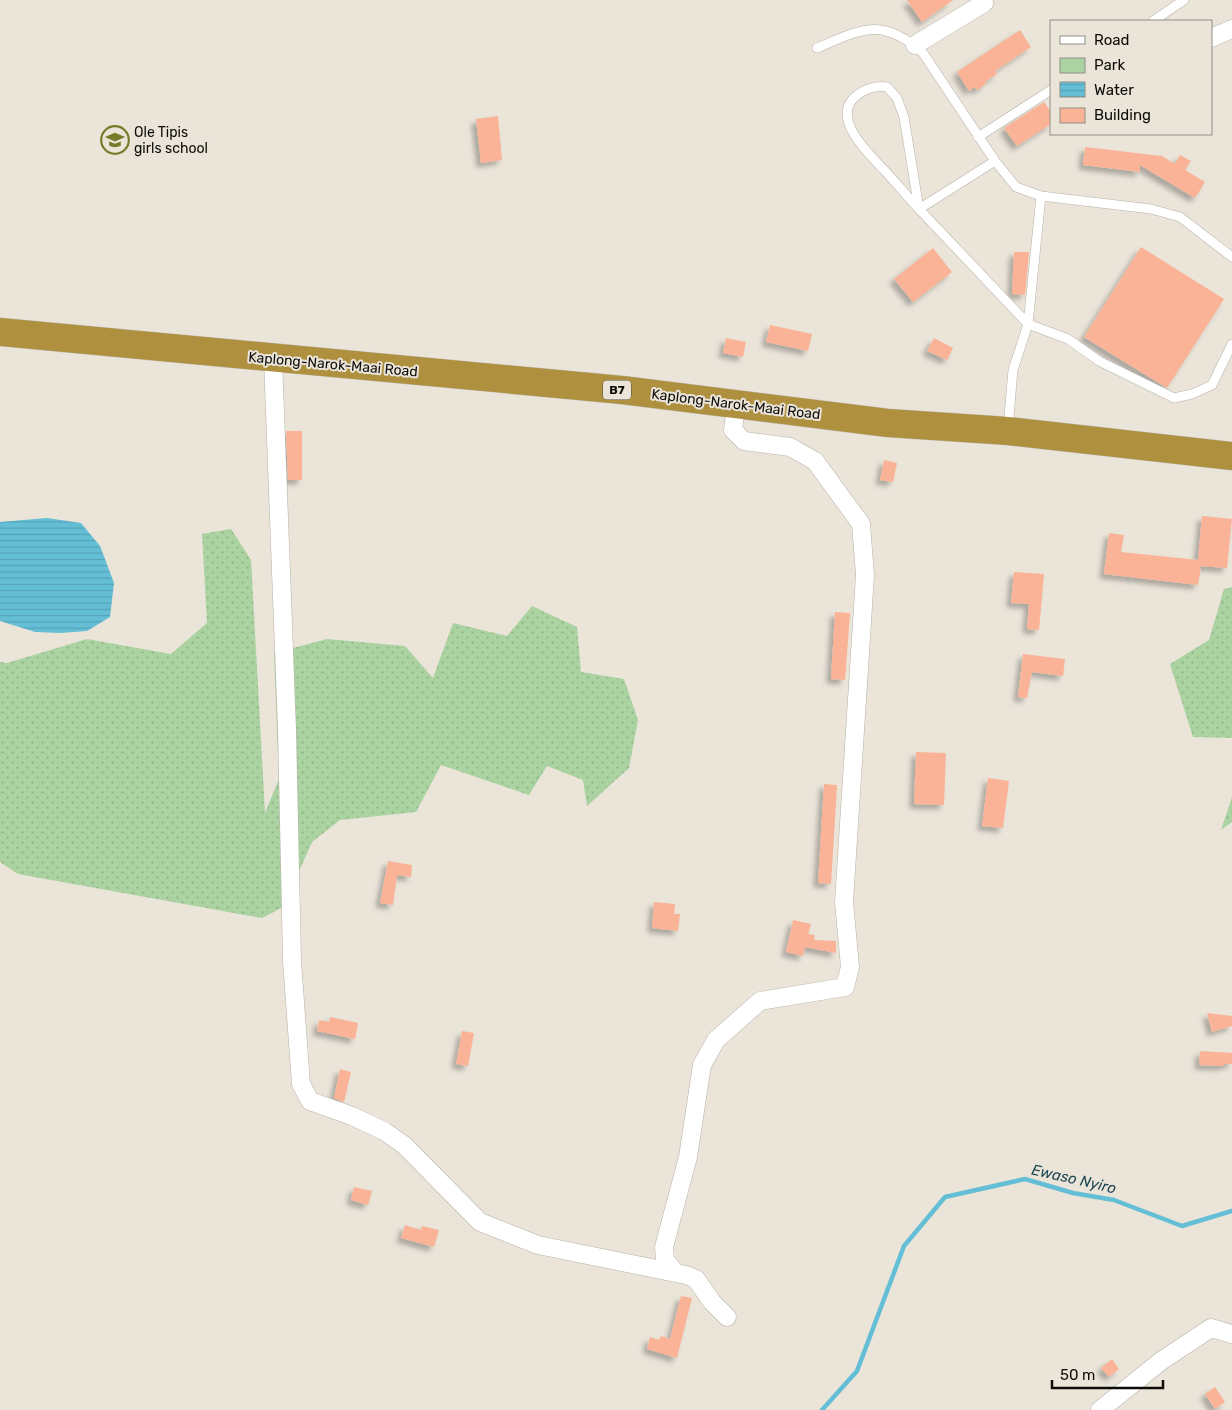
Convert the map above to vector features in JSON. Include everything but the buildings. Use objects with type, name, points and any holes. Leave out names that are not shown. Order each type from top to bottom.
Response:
[{"type":"highway","name":"Kaplong-Narok-Maai Road","points":[[0,332],[273,359],[622,390],[888,423],[1008,431],[1073,440],[1232,456]]},
{"type":"street","points":[[915,45],[984,3]]},
{"type":"street","points":[[1212,38],[1232,29]]},
{"type":"street","points":[[273,359],[287,730],[292,961],[301,1084],[310,1101],[352,1116],[384,1131],[404,1145],[480,1222],[538,1245],[675,1272],[696,1279],[712,1302],[727,1317]]},
{"type":"street","points":[[675,1272],[665,1260],[664,1247],[688,1156],[702,1065],[716,1040],[760,1001],[845,987],[850,967],[844,902],[866,575],[861,524],[815,462],[790,448],[744,441],[733,430],[736,405]]},
{"type":"street","points":[[1100,1410],[1161,1361],[1211,1328],[1232,1334]]},
{"type":"lane","points":[[1154,20],[1184,0]]},
{"type":"lane","points":[[817,48],[870,29],[891,30],[908,39],[923,53],[978,137],[1016,187],[1041,196],[1151,209],[1180,217],[1232,257]]},
{"type":"lane","points":[[919,209],[904,118],[897,98],[888,87],[877,86],[864,90],[851,100],[847,113],[852,132],[862,147],[919,209],[1028,324],[1068,339],[1099,361],[1174,398],[1192,394],[1212,385],[1232,344]]},
{"type":"lane","points":[[978,137],[1050,91]]},
{"type":"lane","points":[[919,209],[995,161]]},
{"type":"lane","points":[[1008,431],[1013,370],[1028,324],[1041,196]]},
{"type":"green space","points":[[231,529],[251,560],[265,813],[279,779],[274,653],[327,639],[405,646],[433,678],[453,623],[507,636],[532,606],[577,627],[581,672],[624,679],[638,720],[629,768],[587,806],[583,780],[547,766],[529,795],[441,765],[416,812],[340,820],[312,842],[283,907],[262,918],[18,874],[0,862],[0,662],[7,663],[87,639],[171,654],[207,623],[202,534]]},
{"type":"green space","points":[[1232,587],[1232,738],[1193,737],[1170,664],[1209,640],[1224,589]]},
{"type":"green space","points":[[1232,797],[1232,822],[1221,830]]},
{"type":"water","points":[[47,518],[81,523],[100,546],[114,583],[110,617],[87,631],[35,632],[0,621],[0,522]]},
{"type":"waterway","name":"Ewaso Nyiro","points":[[822,1410],[857,1371],[904,1246],[945,1197],[1025,1179],[1073,1193],[1114,1200],[1182,1226],[1232,1211]]},
{"type":"place","name":"Ole Tipis girls school","points":[[115,140]]}]
